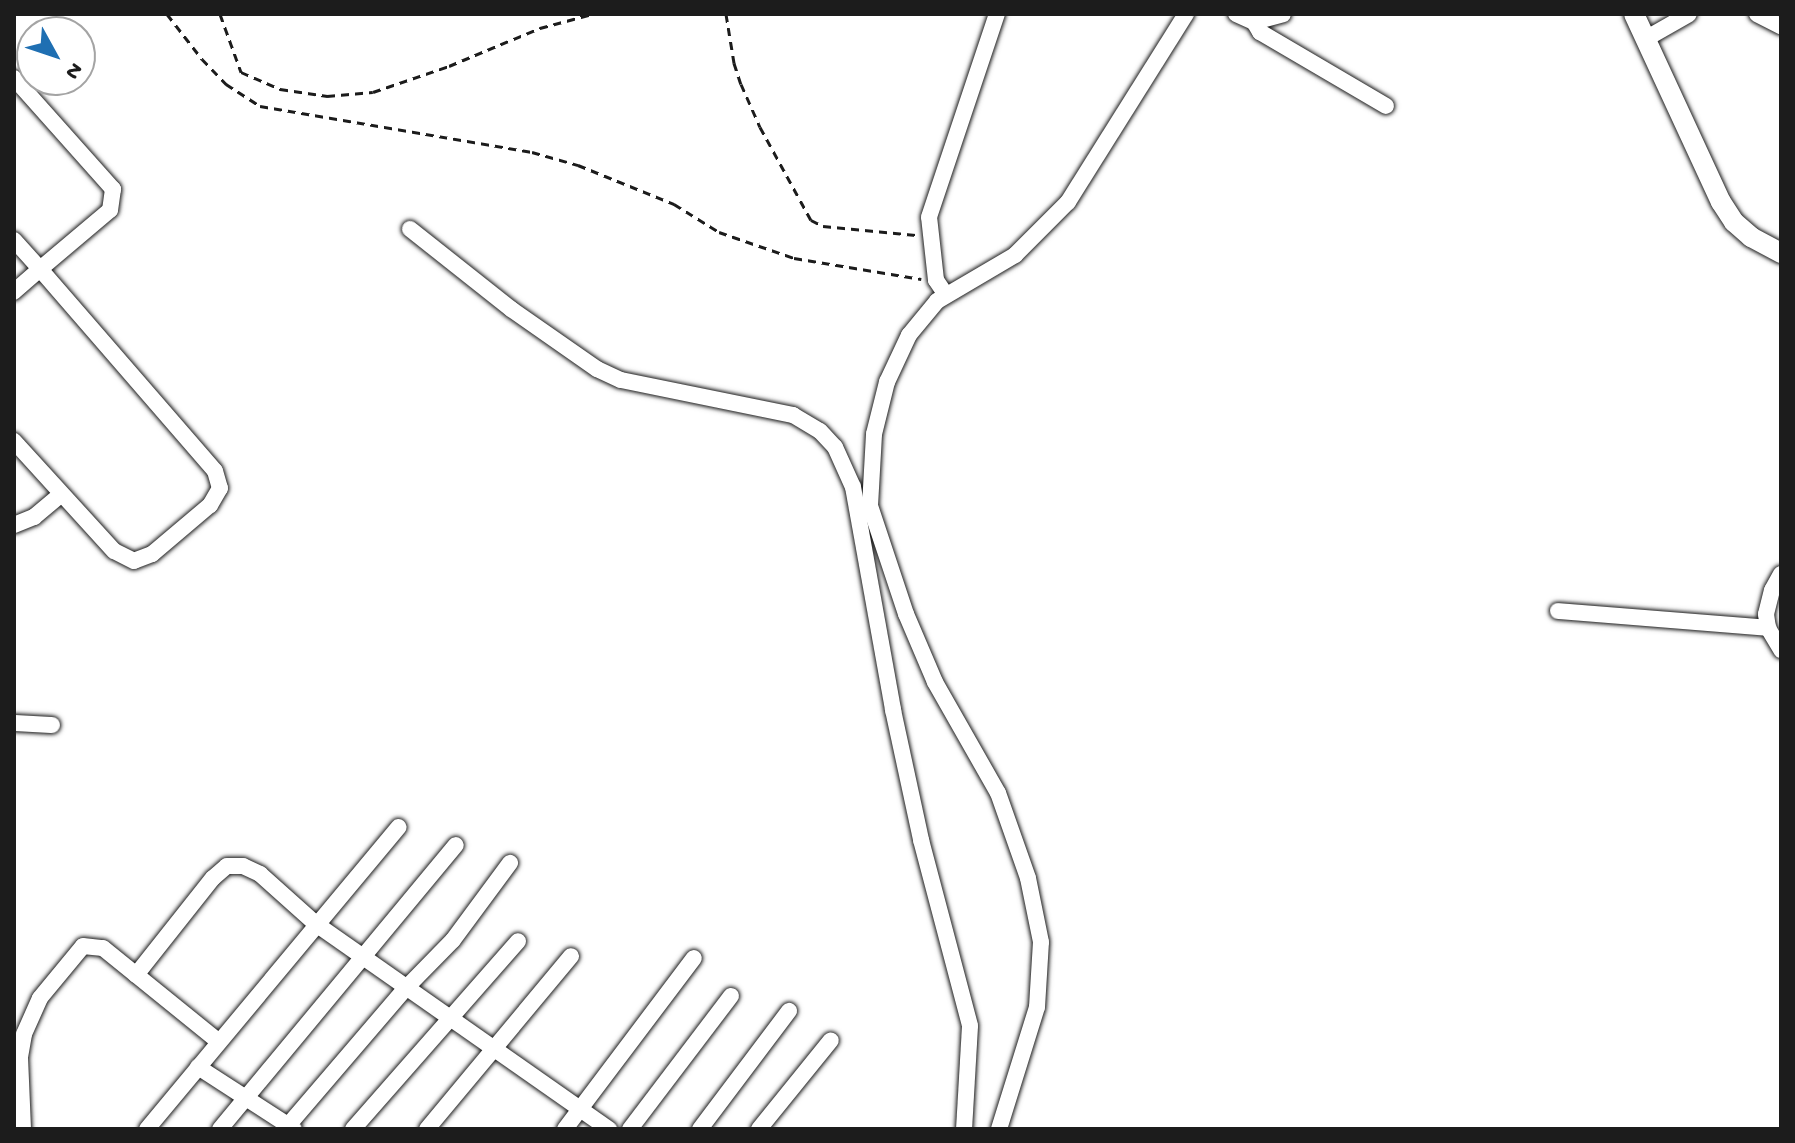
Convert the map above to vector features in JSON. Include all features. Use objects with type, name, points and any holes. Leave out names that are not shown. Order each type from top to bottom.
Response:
[{"type":"main road","points":[[1634,14],[1721,202],[1734,222],[1751,237],[1781,253]]},
{"type":"street","points":[[946,295],[936,280],[929,217],[997,14]]},
{"type":"street","points":[[999,1129],[1037,1007],[1041,942],[1028,878],[998,793],[935,682],[906,614],[870,506],[874,434],[887,382],[909,335],[946,295],[1015,255],[1068,202],[1186,14]]},
{"type":"street","points":[[1236,14],[1254,22],[1260,32],[1386,106]]},
{"type":"street","points":[[1254,22],[1283,14]]},
{"type":"street","points":[[1647,38],[1689,14]]},
{"type":"street","points":[[1757,14],[1781,26]]},
{"type":"street","points":[[14,78],[113,189],[110,210],[14,292]]},
{"type":"street","points":[[410,229],[511,309],[597,369],[621,380],[793,415],[820,431],[835,447],[853,487],[918,825],[970,1026],[964,1129]]},
{"type":"street","points":[[14,240],[215,471],[220,488],[210,505],[152,554],[134,561],[114,551],[14,441]]},
{"type":"street","points":[[14,525],[34,517],[61,494]]},
{"type":"street","points":[[1781,574],[1769,602],[1768,628],[1781,650]]},
{"type":"street","points":[[1558,611],[1768,628]]},
{"type":"street","points":[[14,723],[52,725]]},
{"type":"street","points":[[147,1129],[399,827]]},
{"type":"street","points":[[220,1129],[456,845]]},
{"type":"street","points":[[198,1067],[289,1128],[406,988],[453,940],[510,863]]},
{"type":"street","points":[[136,975],[213,878],[227,866],[243,866],[260,874],[316,924],[609,1129]]},
{"type":"street","points":[[353,1129],[518,941]]},
{"type":"street","points":[[23,1129],[20,1057],[24,1034],[40,998],[71,956],[83,946],[103,948],[219,1042]]},
{"type":"street","points":[[427,1129],[571,956]]},
{"type":"street","points":[[565,1129],[694,958]]},
{"type":"street","points":[[630,1129],[731,996]]},
{"type":"street","points":[[700,1129],[789,1011]]},
{"type":"street","points":[[759,1129],[831,1040]]},
{"type":"path","points":[[167,14],[226,84],[260,106],[532,152],[578,165],[674,204],[719,232],[794,258],[936,280]]},
{"type":"path","points":[[220,14],[241,72],[280,89],[327,96],[373,92],[449,66],[540,28],[592,14]]},
{"type":"path","points":[[726,14],[734,63],[741,84],[767,140],[811,220],[823,226],[929,237]]}]
